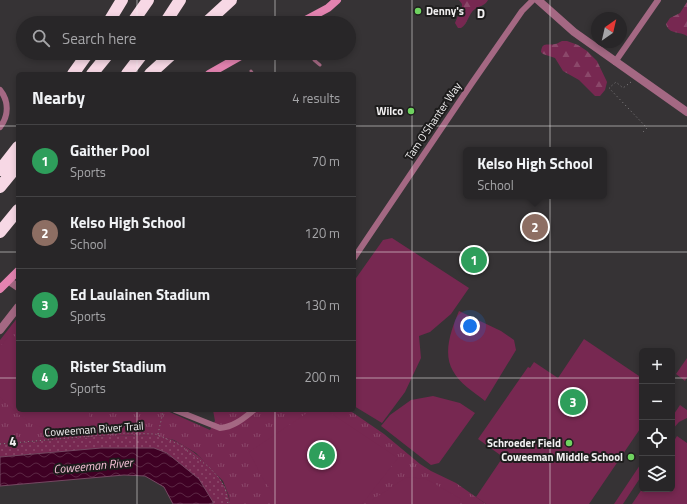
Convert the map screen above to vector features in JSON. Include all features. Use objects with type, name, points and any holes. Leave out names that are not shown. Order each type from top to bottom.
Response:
[{"type":"highway","points":[[112,16],[122,0]]},
{"type":"highway","points":[[137,16],[148,0]]},
{"type":"highway","points":[[170,16],[180,0]]},
{"type":"highway","points":[[214,16],[231,0]]},
{"type":"highway","points":[[74,72],[83,60]]},
{"type":"highway","points":[[94,72],[103,60]]},
{"type":"highway","points":[[129,72],[138,60]]},
{"type":"highway","points":[[152,72],[165,60]]},
{"type":"highway","points":[[0,170],[16,150]]},
{"type":"highway","points":[[0,187],[16,167]]},
{"type":"highway","points":[[0,232],[16,212]]},
{"type":"main road","points":[[313,16],[328,8],[337,0]]},
{"type":"main road","points":[[213,72],[234,60]]},
{"type":"main road","points":[[0,289],[16,273]]},
{"type":"street","name":"Tam O'Shanter Way","points":[[356,255],[472,83],[522,11],[533,0]]},
{"type":"street","points":[[538,0],[574,32],[687,112]]},
{"type":"street","points":[[615,62],[658,0]]},
{"type":"street","points":[[0,90],[7,108],[6,116],[0,127]]},
{"type":"street","points":[[9,280],[16,285]]},
{"type":"street","points":[[0,330],[16,310]]},
{"type":"street","points":[[180,412],[220,428],[232,425],[252,412]]},
{"type":"lane","points":[[314,60],[320,65]]},
{"type":"path","points":[[633,80],[623,88],[616,82],[609,88],[647,128],[643,132]]},
{"type":"path","points":[[158,434],[163,412]]},
{"type":"path","name":"Coweeman River Trail","points":[[0,444],[126,434],[158,434],[178,444],[209,467],[219,478],[225,488],[228,504]]},
{"type":"green space","points":[[459,0],[488,0],[485,4],[473,11],[465,24],[461,28],[458,28],[455,23],[462,6]]},
{"type":"green space","points":[[687,2],[687,36],[670,30],[666,24],[670,18],[680,13]]},
{"type":"green space","points":[[562,41],[567,41],[578,45],[587,51],[597,61],[607,82],[605,90],[600,96],[595,96],[579,80],[563,71],[555,58],[541,52],[544,45],[556,44]]},
{"type":"green space","points":[[392,238],[469,288],[451,314],[430,332],[419,336],[421,358],[405,392],[382,423],[356,407],[356,278],[383,240]]},
{"type":"green space","points":[[459,311],[501,331],[514,340],[516,350],[485,401],[459,379],[450,364],[448,356],[449,341]]},
{"type":"green space","points":[[16,320],[16,412],[170,412],[210,430],[215,421],[213,412],[352,412],[384,434],[420,464],[456,483],[486,504],[230,504],[229,496],[223,481],[196,453],[174,440],[154,435],[108,436],[0,444],[0,340]]},
{"type":"green space","points":[[16,336],[16,412],[0,397],[0,347],[8,337]]},
{"type":"green space","points":[[584,339],[639,376],[639,430],[589,504],[486,504],[476,497],[503,457],[478,439],[528,367],[530,368],[534,362],[558,378]]},
{"type":"green space","points":[[687,358],[687,377],[685,381],[676,374]]},
{"type":"green space","points":[[433,396],[460,403],[475,413],[439,463],[431,465],[381,426],[390,415],[411,400]]},
{"type":"green space","points":[[680,405],[687,410],[687,418],[679,422],[675,427],[675,420],[675,412]]},
{"type":"green space","points":[[16,412],[89,412],[90,428],[62,431],[52,430],[37,426]]},
{"type":"green space","points":[[309,412],[329,412],[398,458],[362,504],[280,504],[262,477],[249,452]]},
{"type":"green space","points":[[154,435],[175,441],[202,459],[218,476],[224,485],[230,504],[213,504],[213,502],[154,448],[101,448],[0,457],[0,444],[108,436]]},
{"type":"green space","points":[[677,436],[687,443],[687,504],[632,504],[640,492],[675,492],[675,439]]},
{"type":"green space","points":[[639,466],[639,480],[623,504],[614,504]]},
{"type":"green space","points":[[407,477],[426,479],[461,499],[458,504],[374,504],[372,500]]},
{"type":"water","name":"Coweeman River","points":[[101,448],[154,448],[167,453],[199,479],[213,504],[173,504],[164,487],[145,476],[124,475],[0,486],[0,457]]},
{"type":"place","name":"Denny's","points":[[418,11]]},
{"type":"place","name":"Wilco","points":[[411,111]]},
{"type":"place","name":"Kelso High School","points":[[535,227]]},
{"type":"place","name":"Gaither Pool","points":[[474,260]]},
{"type":"place","name":"Ed Laulainen Stadium","points":[[573,402]]},
{"type":"place","name":"Schroeder Field","points":[[569,443]]},
{"type":"place","name":"Rister Stadium","points":[[322,455]]},
{"type":"place","name":"Coweeman Middle School","points":[[631,457]]}]
